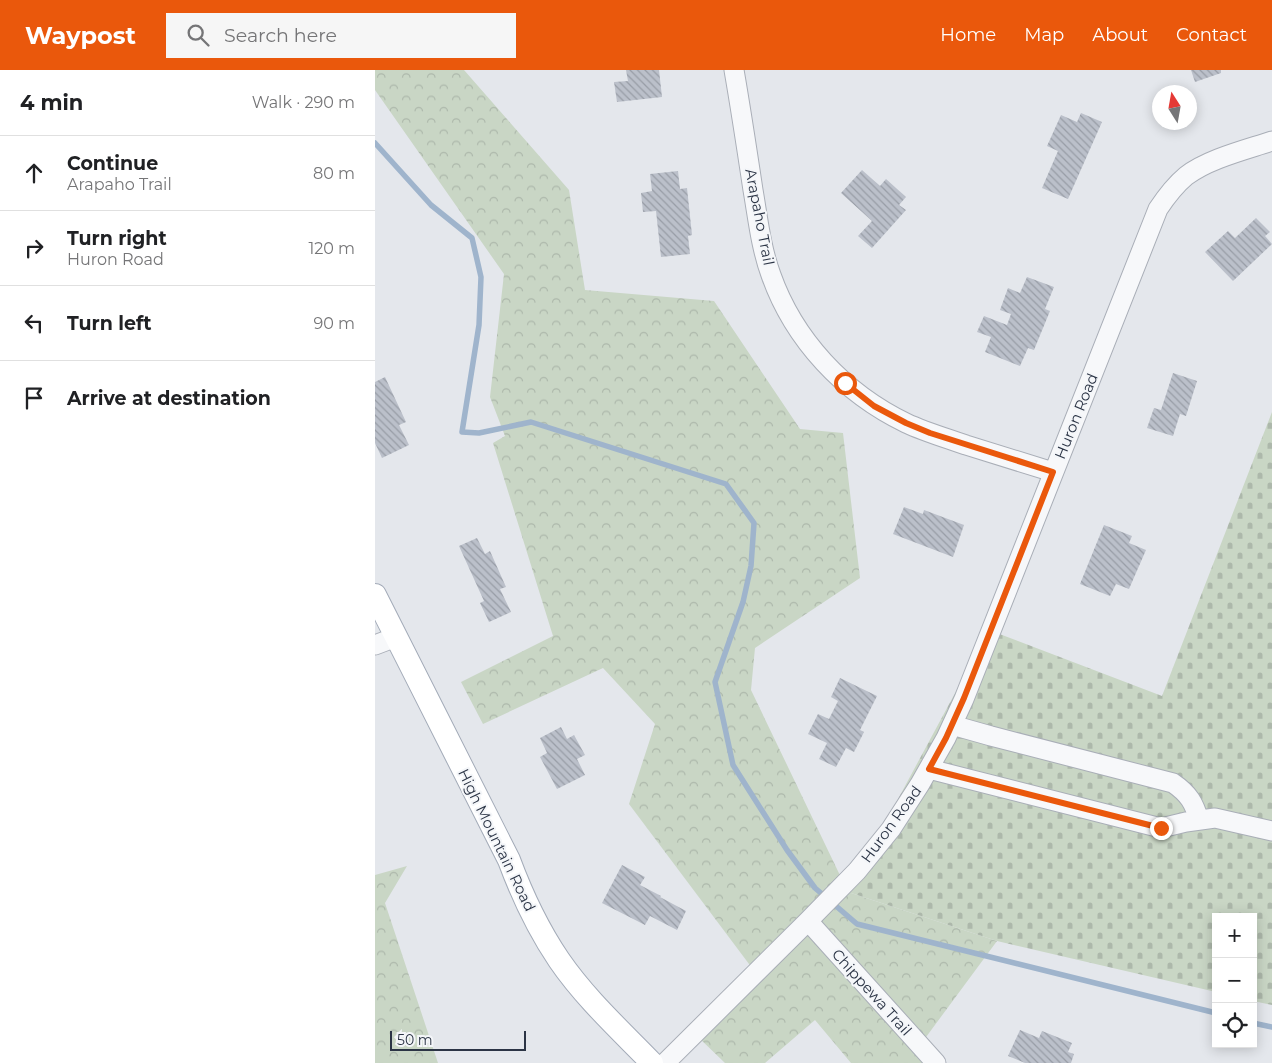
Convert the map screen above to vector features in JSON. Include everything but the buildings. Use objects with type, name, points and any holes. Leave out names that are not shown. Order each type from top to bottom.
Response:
[{"type":"main road","name":"High Mountain Road","points":[[375,595],[509,860],[519,887],[537,924],[559,960],[585,993],[652,1063]]},
{"type":"street","name":"Arapaho Trail","points":[[734,70],[762,245],[771,275],[784,305],[800,332],[819,358],[845,383],[874,406],[906,423],[930,433],[1053,472]]},
{"type":"street","name":"Huron Road","points":[[665,1063],[846,883],[891,829],[921,784],[964,698],[1158,209],[1170,191],[1186,176],[1207,164],[1272,141]]},
{"type":"street","points":[[375,644],[396,636]]},
{"type":"street","points":[[952,725],[1173,783],[1182,789],[1195,805],[1199,820]]},
{"type":"street","points":[[929,769],[1161,828],[1215,818],[1272,831]]},
{"type":"street","points":[[1248,825],[1272,818]]},
{"type":"street","name":"Chippewa Trail","points":[[808,921],[936,1063]]},
{"type":"green space","points":[[375,70],[464,70],[569,190],[585,290],[714,301],[800,429],[843,433],[860,578],[755,648],[751,690],[848,892],[997,941],[915,1052],[924,1063],[851,1063],[815,1020],[765,1063],[725,1063],[697,1036],[758,976],[629,804],[655,724],[603,668],[483,724],[461,682],[553,636],[493,443],[505,436],[490,397],[504,274],[375,90]]},
{"type":"green space","points":[[1272,412],[1272,1005],[1257,1002],[1257,913],[1212,913],[1212,991],[997,941],[848,892],[989,630],[1162,696]]},
{"type":"green space","points":[[407,866],[385,903],[438,1063],[375,1063],[375,875]]},
{"type":"waterway","points":[[375,143],[431,205],[472,238],[481,277],[479,325],[462,432],[479,433],[531,422],[726,484],[754,523],[751,566],[743,602],[715,682],[733,765],[787,850],[815,888],[857,924],[1212,1012]]},
{"type":"waterway","points":[[1257,1024],[1272,1027]]},
{"type":"route","points":[[845,383],[874,406],[906,423],[930,433],[1053,472],[964,698],[946,738],[929,769],[1161,828]]}]
